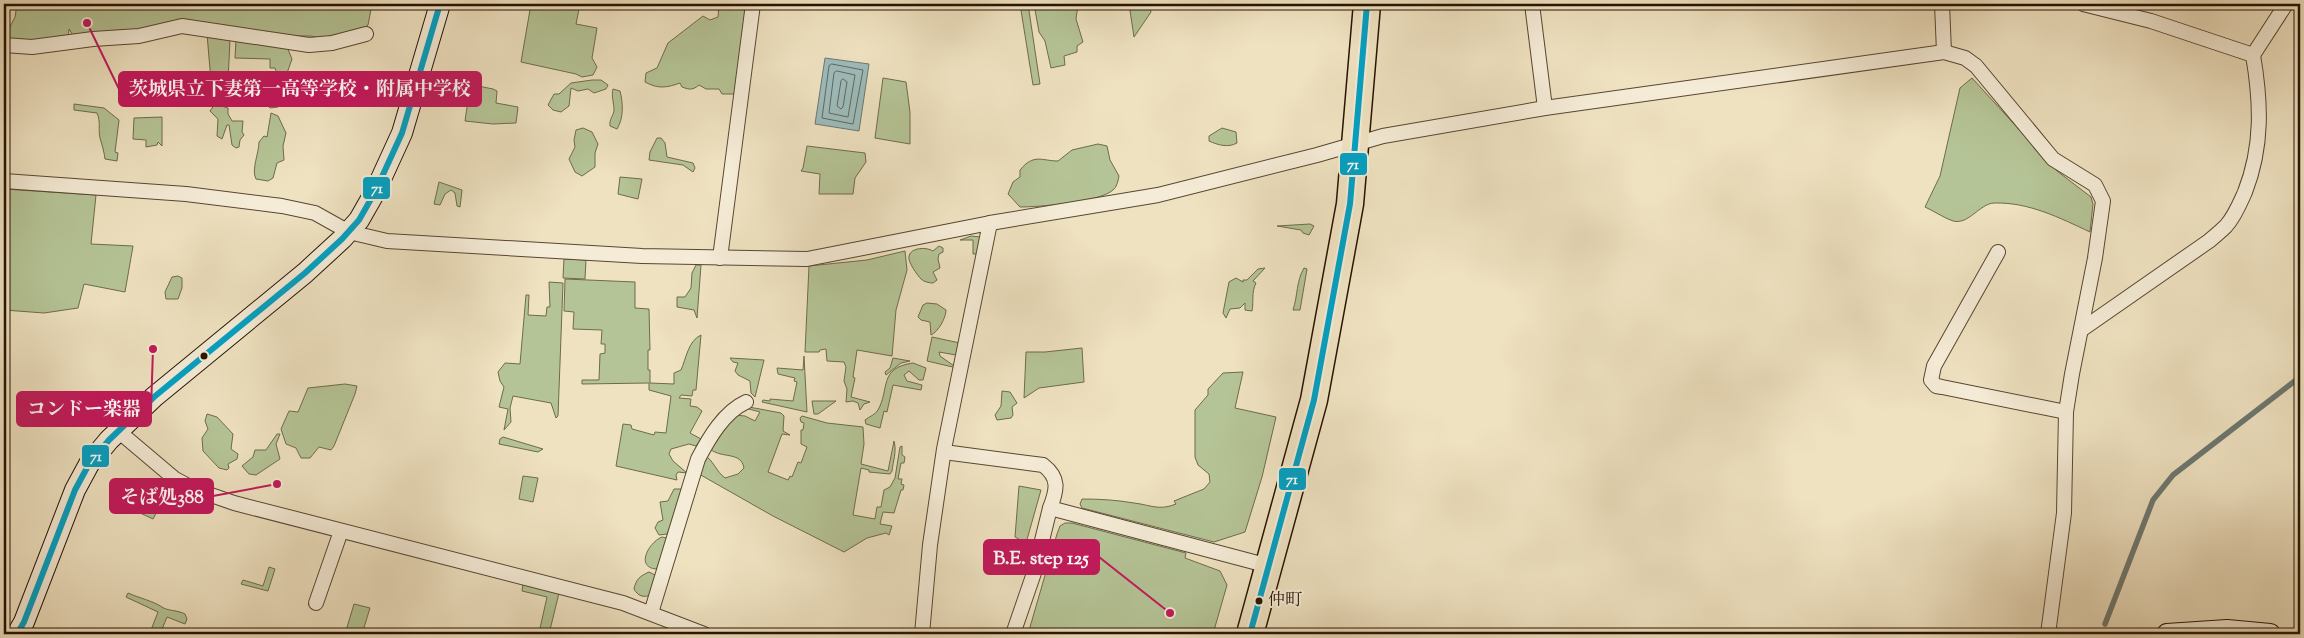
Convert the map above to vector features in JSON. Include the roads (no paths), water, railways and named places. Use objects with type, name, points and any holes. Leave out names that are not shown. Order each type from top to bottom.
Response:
[{"type":"highway","points":[[1250,634],[1314,400],[1350,204],[1367,4]]},
{"type":"main road","points":[[17,634],[24,622],[75,490],[89,464],[117,430],[154,397],[305,273],[349,232],[376,192],[402,133],[440,4]]},
{"type":"main road","points":[[2167,634],[2227,630],[2270,634]]},
{"type":"street","points":[[720,258],[753,4]]},
{"type":"street","points":[[1532,4],[1545,108]]},
{"type":"street","points":[[1942,4],[1944,52]]},
{"type":"street","points":[[2083,4],[2151,21],[2253,55]]},
{"type":"street","points":[[2081,330],[2209,241],[2227,225],[2239,206],[2256,158],[2260,128],[2260,100],[2253,55],[2286,4]]},
{"type":"street","points":[[4,45],[32,47],[93,39],[139,36],[182,26],[309,45],[332,44],[366,34]]},
{"type":"street","points":[[4,181],[186,194],[282,206],[315,214],[349,232],[387,241],[642,256],[807,259],[990,223],[1158,195],[1384,136],[1545,108],[1944,52],[1965,58],[1976,66],[2053,159],[2094,185],[2099,191],[2103,208],[2066,412],[2064,513],[2048,634]]},
{"type":"street","points":[[922,634],[930,546],[944,452],[990,223]]},
{"type":"street","points":[[1998,252],[1934,366],[1931,380],[1936,386],[2066,412]]},
{"type":"street","points":[[651,613],[674,531],[698,459],[711,438],[735,407],[746,402]]},
{"type":"street","points":[[117,430],[175,479],[194,489],[234,504],[614,601],[704,634]]},
{"type":"street","points":[[944,452],[1043,465],[1052,471],[1057,482],[1034,572],[1013,634]]},
{"type":"street","points":[[1050,508],[1270,566]]},
{"type":"street","points":[[316,603],[342,531]]},
{"type":"water","points":[[825,58],[869,64],[859,131],[815,124]]},
{"type":"waterway","points":[[2105,624],[2153,500],[2173,475],[2300,377]]},
{"type":"place","name":"茨城県立下妻第一高等学校・附属中学校","points":[[87,23]]},
{"type":"place","name":"コンドー楽器","points":[[153,349]]},
{"type":"place","name":"そば処388","points":[[277,484]]},
{"type":"place","name":"仲町","points":[[1259,601]]},
{"type":"place","name":"B.E. step 125","points":[[1170,613]]}]
